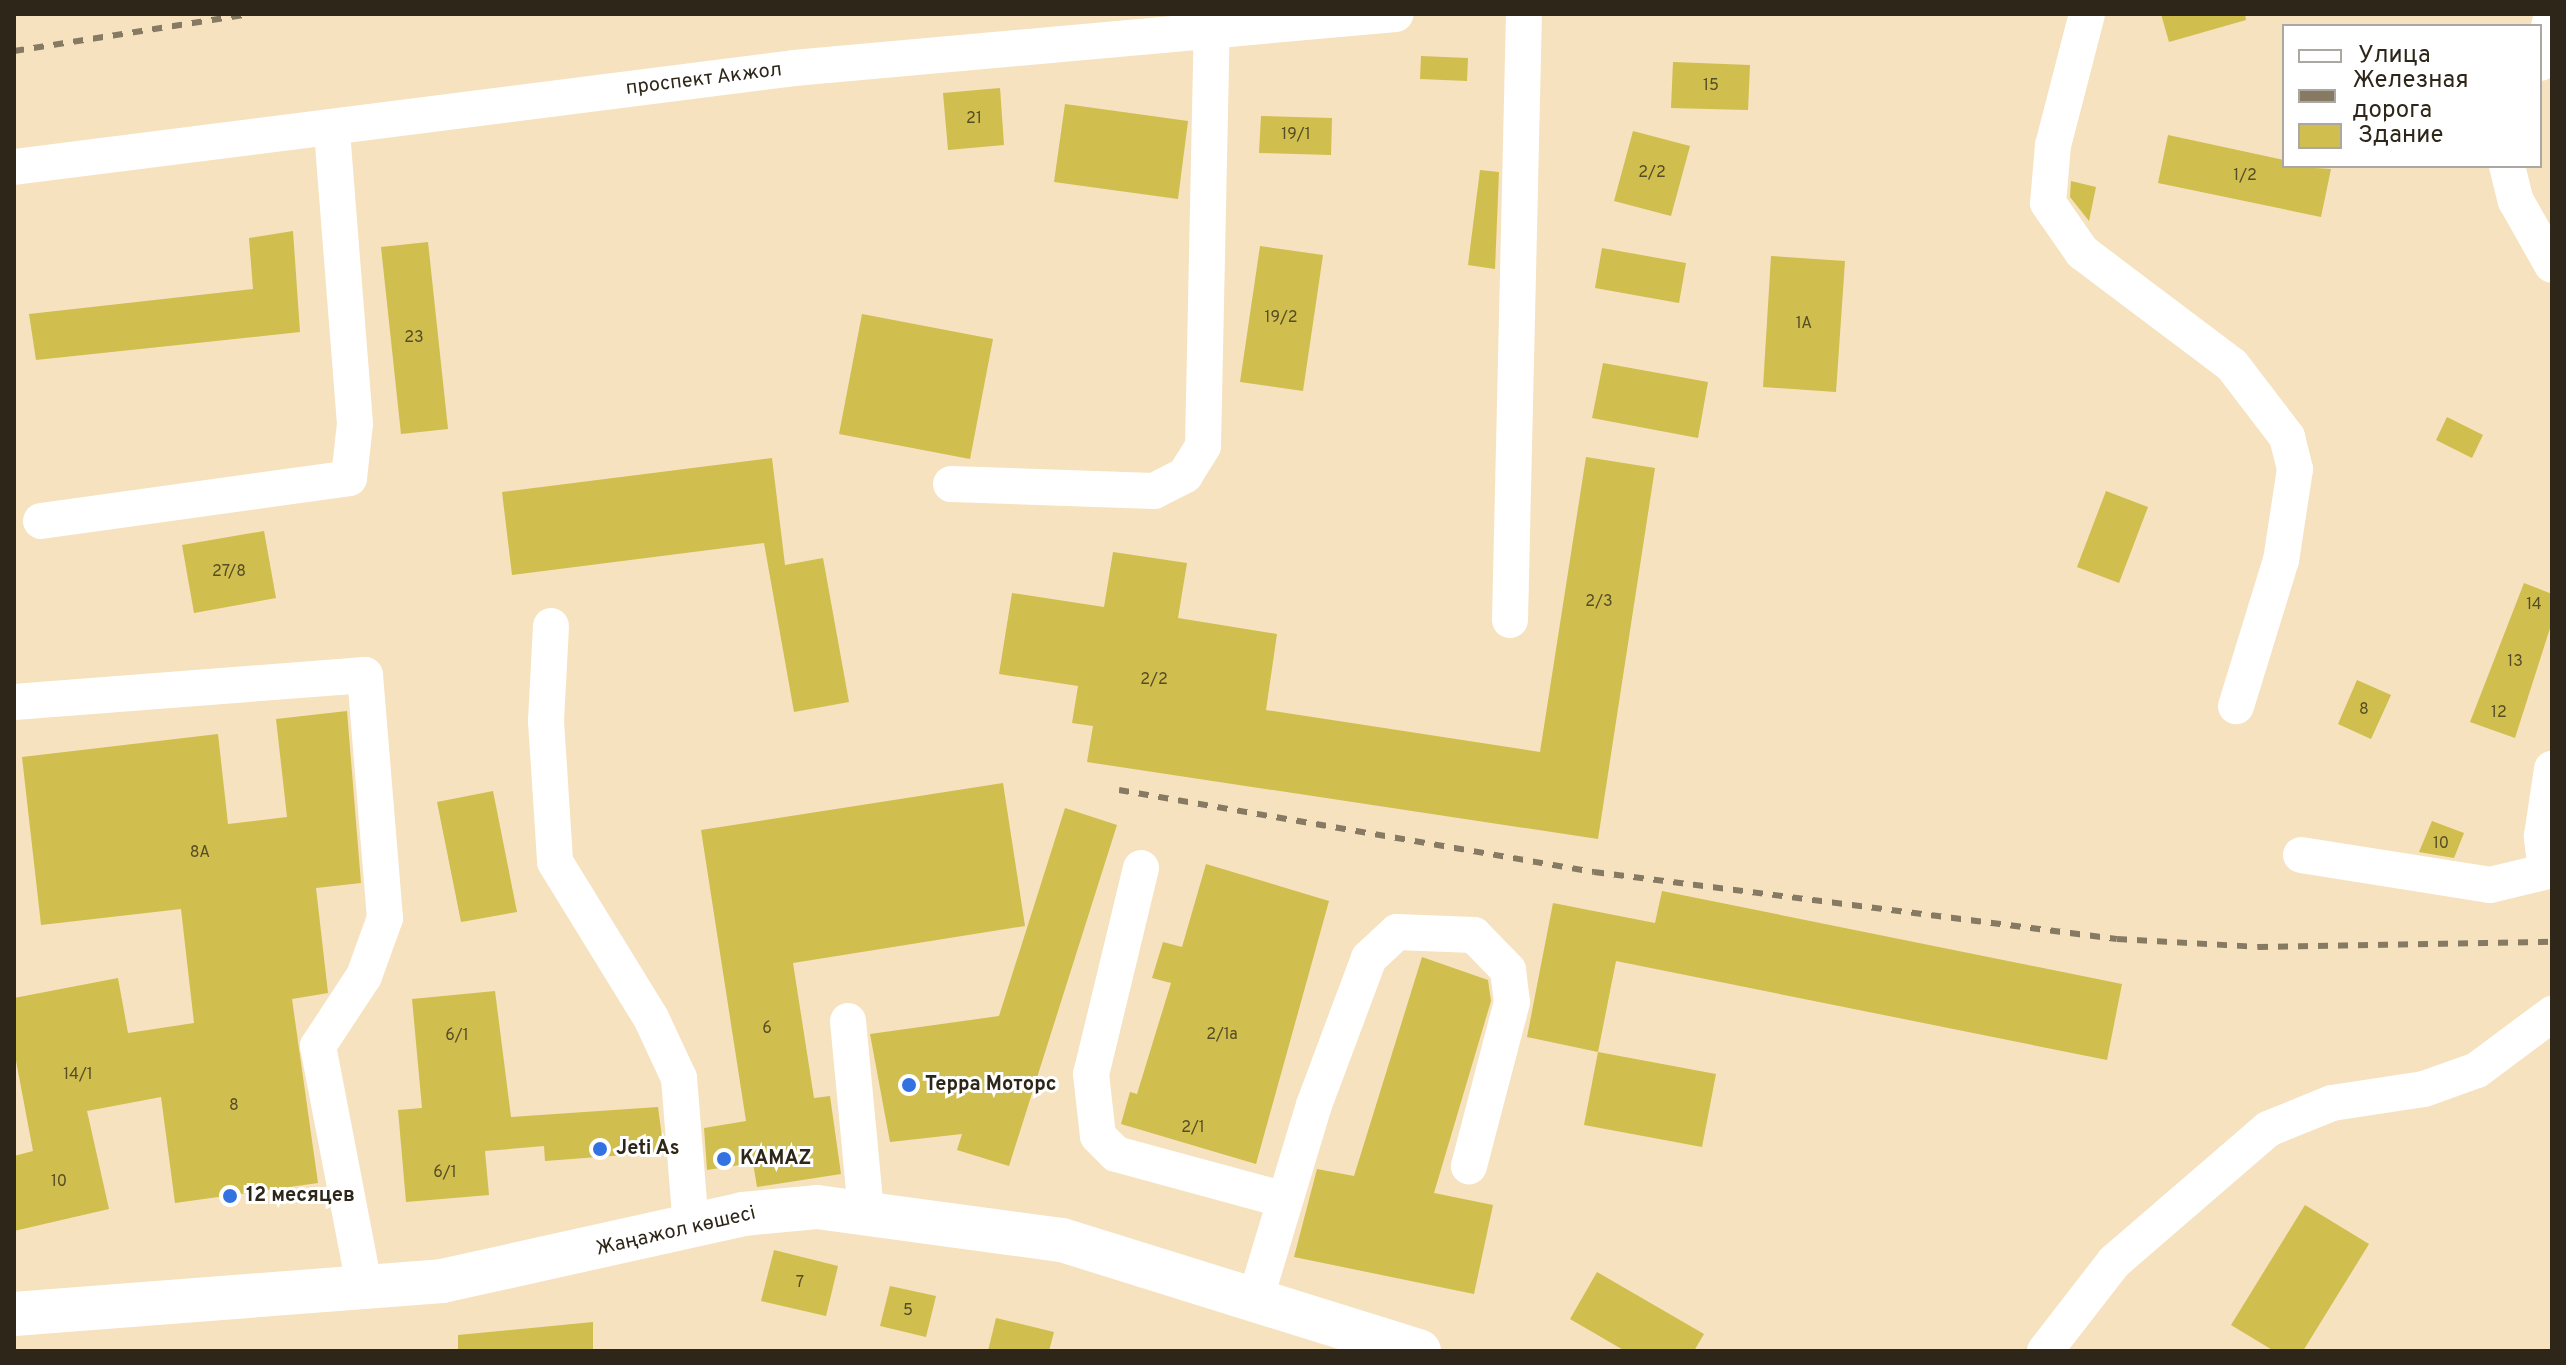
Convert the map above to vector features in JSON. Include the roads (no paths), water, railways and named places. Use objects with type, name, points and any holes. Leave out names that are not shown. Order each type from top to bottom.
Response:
[{"type":"main road","name":"Жаңажол көшесі","points":[[14,1314],[442,1281],[743,1214],[866,1211],[1062,1240],[1256,1297],[1419,1351]]},
{"type":"street","name":"проспект Акжол","points":[[14,167],[794,68],[1396,14]]},
{"type":"street","points":[[1510,620],[1524,14]]},
{"type":"street","points":[[2087,14],[2053,145],[2048,203],[2082,252],[2232,365],[2287,437],[2295,469],[2281,560],[2236,706]]},
{"type":"street","points":[[2542,55],[2552,15]]},
{"type":"street","points":[[951,484],[1154,491],[1185,475],[1203,446],[1212,29]]},
{"type":"street","points":[[41,521],[349,478],[355,424],[332,129]]},
{"type":"street","points":[[2508,168],[2516,201],[2552,265]]},
{"type":"street","points":[[551,626],[546,721],[555,862],[651,1018],[679,1078],[691,1228]]},
{"type":"street","points":[[14,702],[365,675],[385,918],[364,976],[318,1046],[364,1286]]},
{"type":"street","points":[[2301,855],[2490,885],[2549,870],[2552,769]]},
{"type":"street","points":[[1141,868],[1091,1074],[1098,1136],[1116,1154],[1282,1199]]},
{"type":"street","points":[[1256,1297],[1282,1199],[1369,958],[1397,932],[1474,935],[1508,970],[1512,1002],[1469,1166]]},
{"type":"street","points":[[2045,1351],[2114,1262],[2268,1129],[2332,1103],[2424,1089],[2477,1070],[2552,1014]]},
{"type":"street","points":[[848,1021],[866,1211]]},
{"type":"railway","points":[[14,51],[250,14]]},
{"type":"railway","points":[[1119,790],[1594,872],[2117,939],[2258,947],[2552,942]]},
{"type":"place","name":"Терра Моторс","points":[[909,1085]]},
{"type":"place","name":"Jeti As","points":[[600,1149]]},
{"type":"place","name":"KAMAZ","points":[[724,1159]]},
{"type":"place","name":"12 месяцев","points":[[230,1196]]}]
